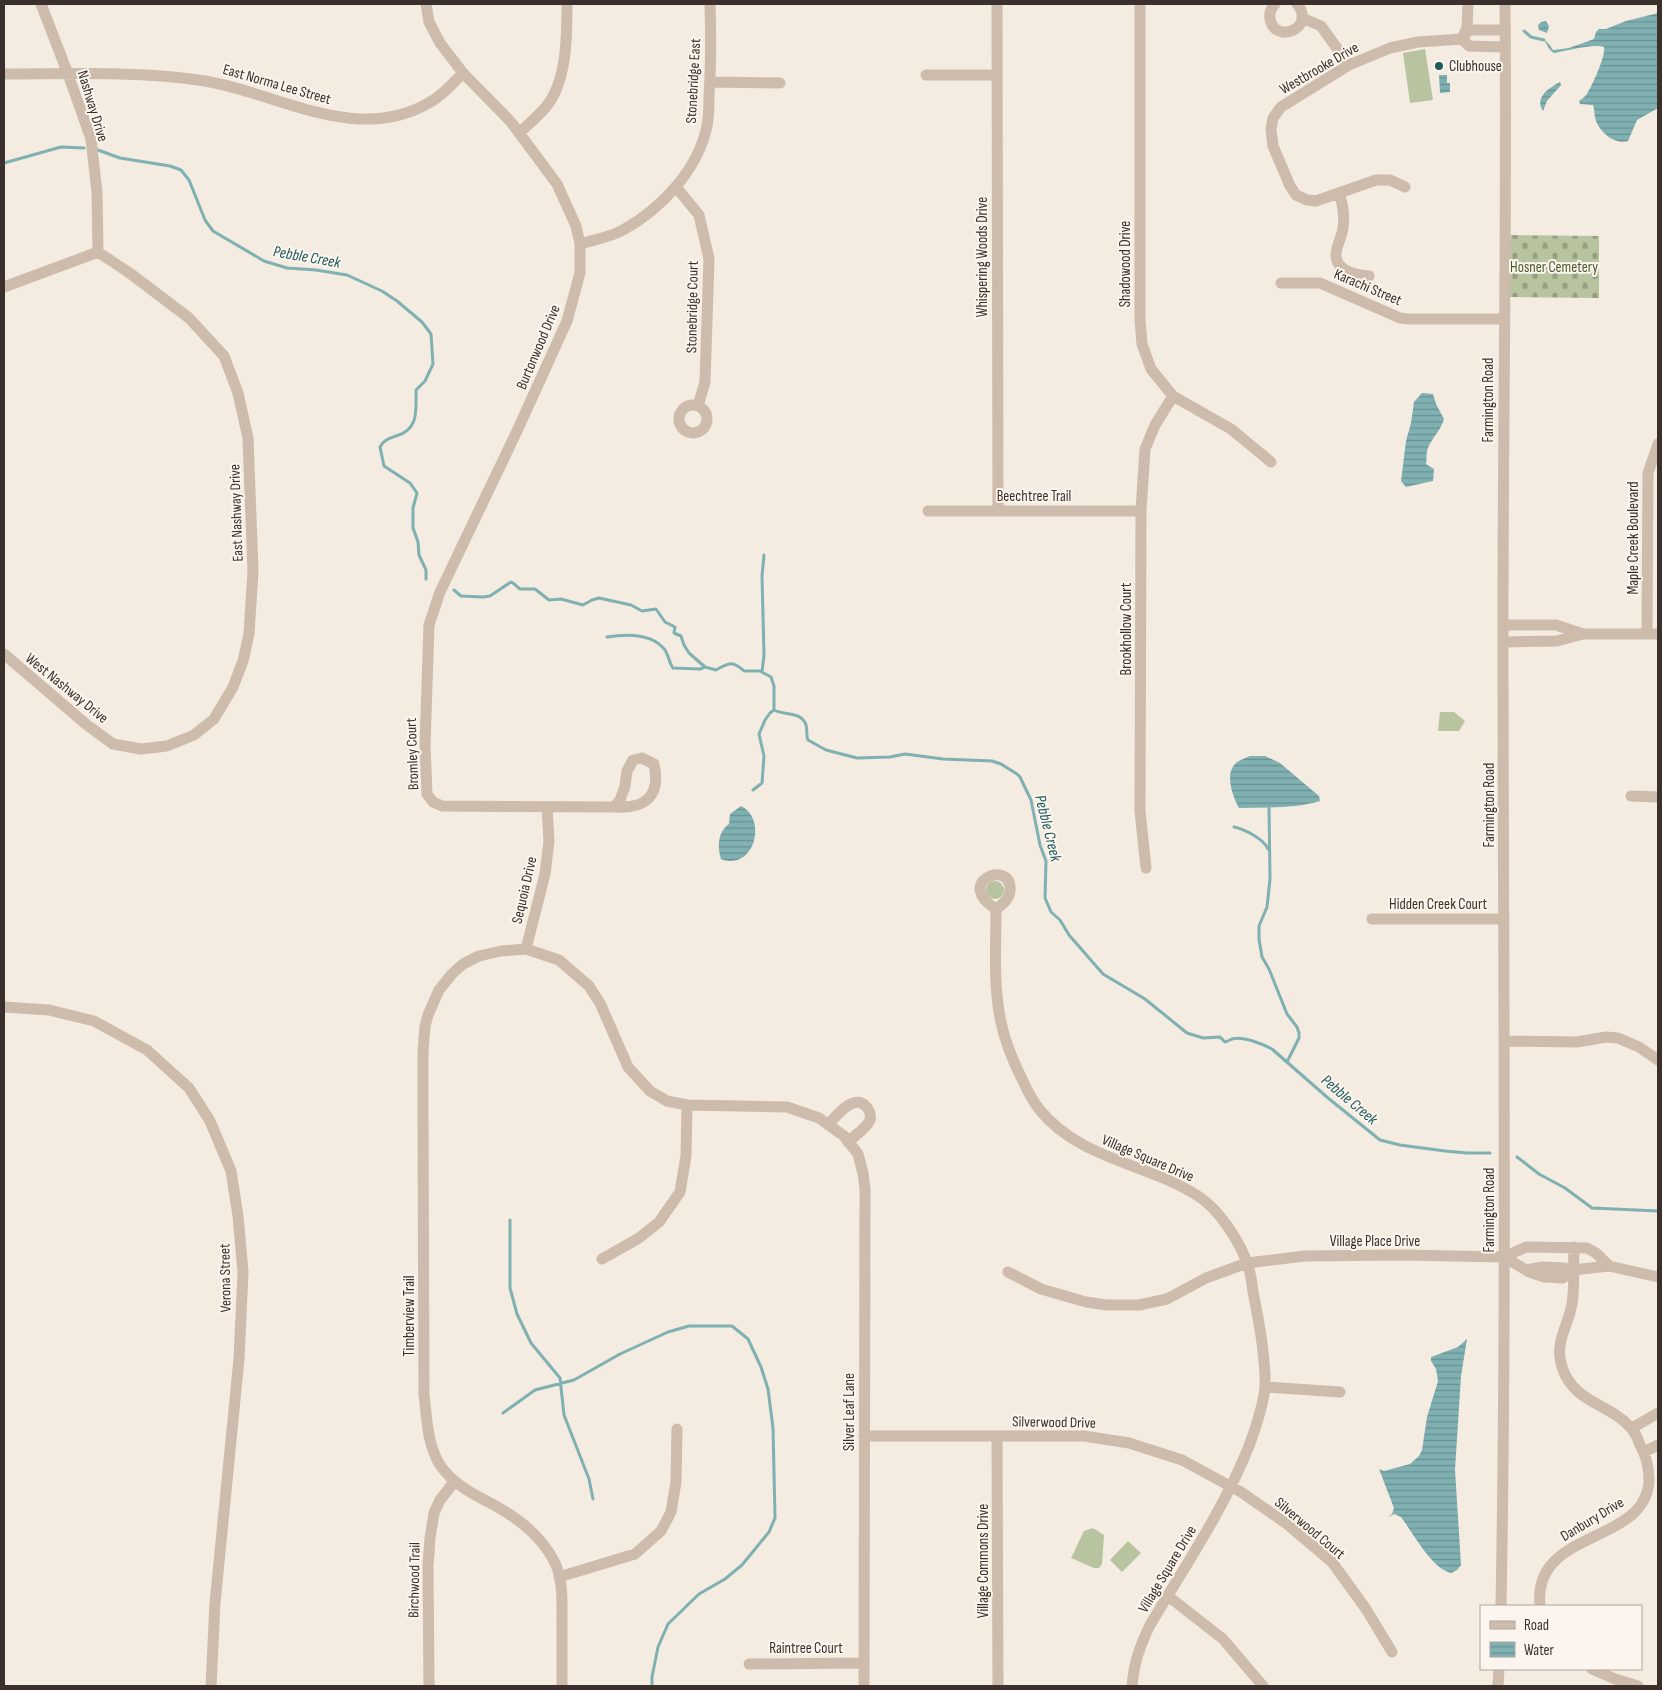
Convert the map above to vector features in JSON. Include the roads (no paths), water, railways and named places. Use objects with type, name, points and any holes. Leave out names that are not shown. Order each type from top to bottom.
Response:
[{"type":"street","name":"Nashway Drive","points":[[41,4],[91,139],[97,192],[98,252]]},
{"type":"street","name":"Burtonwood Drive","points":[[426,4],[429,22],[440,43],[464,73],[511,122],[557,184],[576,226],[580,244],[580,273],[567,322],[444,584]]},
{"type":"street","points":[[519,133],[546,108],[561,80],[567,26],[567,4]]},
{"type":"street","name":"Stonebridge East","points":[[580,244],[622,231],[648,214],[676,187],[693,162],[701,147],[708,125],[710,4]]},
{"type":"street","name":"Whispering Woods Drive","points":[[998,4],[998,510]]},
{"type":"street","name":"Shadowood Drive","points":[[1140,4],[1140,333],[1142,344],[1151,369],[1172,396],[1231,429],[1271,462]]},
{"type":"street","points":[[1276,4],[1270,11],[1274,26],[1278,30],[1288,32],[1298,28],[1302,18],[1301,8],[1297,4]]},
{"type":"street","points":[[1462,38],[1467,27],[1468,4]]},
{"type":"street","name":"Farmington Road","points":[[1501,1605],[1504,1466],[1503,319],[1505,4]]},
{"type":"street","points":[[1302,18],[1321,26],[1349,66]]},
{"type":"street","name":"Westbrooke Drive","points":[[1405,187],[1390,180],[1376,180],[1316,201],[1307,200],[1296,195],[1290,186],[1273,146],[1270,129],[1273,118],[1281,107],[1349,66],[1390,48],[1418,42],[1462,38],[1469,30],[1505,30]]},
{"type":"street","name":"Westbrooke Drive","points":[[1462,38],[1469,46],[1505,47]]},
{"type":"street","name":"East Norma Lee Street","points":[[4,74],[166,76],[214,82],[320,114],[370,121],[398,116],[433,101],[464,73]]},
{"type":"street","points":[[926,75],[997,75]]},
{"type":"street","points":[[710,82],[780,83]]},
{"type":"street","name":"Stonebridge Court","points":[[676,187],[699,215],[709,259],[706,382],[698,406]]},
{"type":"street","points":[[1339,193],[1344,216],[1343,229],[1336,255],[1339,262],[1349,273],[1370,276]]},
{"type":"street","points":[[4,287],[98,252]]},
{"type":"street","name":"East Nashway Drive","points":[[98,252],[131,274],[189,318],[224,356],[238,393],[248,438],[253,571],[249,634],[243,661],[233,687],[214,720],[194,736],[167,746],[141,748],[113,744]]},
{"type":"street","name":"Karachi Street","points":[[1280,283],[1320,283],[1400,318],[1503,319]]},
{"type":"street","name":"Brookhollow Court","points":[[1146,868],[1140,811],[1141,511],[1145,450],[1155,425],[1172,396]]},
{"type":"street","name":"Maple Creek Boulevard","points":[[1653,634],[1648,473],[1658,444]]},
{"type":"street","name":"Beechtree Trail","points":[[928,511],[1141,511]]},
{"type":"street","name":"Bromley Court","points":[[444,584],[429,625],[426,745],[429,798],[442,806],[547,807],[614,807],[633,807],[648,800],[654,791],[656,785],[654,764],[642,758],[633,760],[627,771],[626,786],[620,800],[614,807]]},
{"type":"street","points":[[1503,625],[1556,625],[1583,634]]},
{"type":"street","points":[[1503,642],[1558,641],[1583,634],[1653,634]]},
{"type":"street","name":"West Nashway Drive","points":[[4,654],[87,725],[113,744]]},
{"type":"street","points":[[1631,796],[1658,797]]},
{"type":"street","name":"Sequoia Drive","points":[[526,949],[545,874],[549,841],[547,807]]},
{"type":"street","name":"Village Square Drive","points":[[996,909],[996,963],[1001,1021],[1016,1068],[1038,1108],[1065,1134],[1083,1146],[1159,1176],[1200,1197],[1234,1235],[1247,1263],[1261,1330],[1265,1387],[1256,1426],[1232,1486],[1139,1647],[1132,1686]]},
{"type":"street","name":"Hidden Creek Court","points":[[1372,919],[1504,919]]},
{"type":"street","name":"Silver Leaf Lane","points":[[526,949],[559,960],[589,986],[600,1003],[628,1067],[650,1090],[667,1101],[687,1105],[787,1108],[819,1118],[844,1136],[858,1154],[865,1189],[864,1686]]},
{"type":"street","name":"Timberview Trail","points":[[526,949],[501,951],[478,956],[464,964],[452,974],[439,990],[425,1026],[423,1052],[424,1394],[430,1441],[439,1464],[454,1482],[471,1494],[502,1509],[525,1525],[549,1551],[557,1567],[562,1591],[562,1686]]},
{"type":"street","name":"Verona Street","points":[[4,1007],[49,1010],[94,1021],[147,1050],[189,1088],[210,1120],[231,1172],[238,1216],[243,1272],[239,1359],[215,1603],[211,1686]]},
{"type":"street","points":[[1505,1041],[1577,1042],[1606,1037],[1618,1038],[1639,1047],[1658,1060]]},
{"type":"street","points":[[828,1125],[846,1105],[859,1103],[865,1106],[871,1114],[870,1121],[848,1142]]},
{"type":"street","points":[[602,1259],[639,1238],[659,1222],[680,1192],[686,1156],[687,1105]]},
{"type":"street","points":[[1504,1258],[1526,1247],[1587,1248],[1596,1252],[1609,1266]]},
{"type":"street","name":"Danbury Drive","points":[[1540,1605],[1541,1585],[1546,1572],[1555,1560],[1566,1551],[1632,1515],[1641,1504],[1649,1481],[1644,1452],[1632,1428],[1575,1389],[1561,1365],[1560,1341],[1572,1306],[1574,1248]]},
{"type":"street","name":"Village Place Drive","points":[[1008,1272],[1041,1289],[1086,1302],[1106,1305],[1139,1305],[1167,1299],[1206,1278],[1247,1263],[1305,1256],[1402,1255],[1504,1258]]},
{"type":"street","points":[[1504,1258],[1544,1278],[1563,1278],[1573,1270],[1609,1266],[1658,1277]]},
{"type":"street","points":[[1265,1387],[1340,1392]]},
{"type":"street","points":[[1632,1428],[1658,1413]]},
{"type":"street","points":[[559,1577],[635,1554],[661,1532],[671,1512],[676,1482],[677,1429]]},
{"type":"street","name":"Silverwood Drive","points":[[864,1436],[1084,1436],[1129,1443],[1182,1460],[1232,1486]]},
{"type":"street","name":"Village Commons Drive","points":[[997,1436],[998,1686]]},
{"type":"street","points":[[1644,1452],[1658,1445]]},
{"type":"street","name":"Birchwood Trail","points":[[429,1686],[428,1566],[430,1538],[434,1512],[440,1500],[454,1482]]},
{"type":"street","name":"Silverwood Court","points":[[1232,1486],[1287,1524],[1332,1562],[1366,1609],[1392,1652]]},
{"type":"street","points":[[1168,1596],[1223,1639],[1263,1686]]},
{"type":"street","name":"Raintree Court","points":[[749,1664],[863,1663]]},
{"type":"street","points":[[1498,1686],[1499,1670]]},
{"type":"street","points":[[1594,1670],[1638,1686]]},
{"type":"water","points":[[1658,13],[1658,108],[1637,120],[1628,141],[1613,140],[1598,125],[1593,105],[1580,104],[1579,101],[1586,95],[1593,83],[1601,63],[1604,47],[1587,47],[1554,53],[1544,40],[1553,50],[1569,48],[1594,39],[1599,29],[1606,29],[1626,21]]},
{"type":"water","points":[[1546,21],[1549,26],[1547,33],[1539,30],[1538,25]]},
{"type":"water","points":[[1439,75],[1447,75],[1447,83],[1450,83],[1450,92],[1440,93]]},
{"type":"water","points":[[1560,82],[1561,85],[1547,101],[1543,111],[1540,101],[1542,97],[1547,90]]},
{"type":"water","points":[[1422,393],[1433,394],[1444,419],[1428,447],[1426,464],[1434,469],[1433,481],[1406,487],[1401,481],[1406,441],[1414,402]]},
{"type":"water","points":[[1250,756],[1265,756],[1280,763],[1319,796],[1320,801],[1290,806],[1239,808],[1232,792],[1230,779],[1232,768],[1236,763]]},
{"type":"water","points":[[741,806],[749,813],[754,822],[754,842],[742,858],[732,861],[721,859],[719,844],[721,835],[729,824],[730,814]]},
{"type":"water","points":[[1467,1339],[1461,1376],[1455,1470],[1461,1565],[1451,1573],[1437,1565],[1430,1558],[1401,1517],[1394,1514],[1388,1517],[1392,1514],[1394,1508],[1379,1469],[1384,1471],[1410,1464],[1419,1456],[1422,1450],[1427,1417],[1438,1381],[1431,1357],[1458,1347]]},
{"type":"waterway","points":[[1524,31],[1531,37],[1544,40]]},
{"type":"waterway","name":"Pebble Creek","points":[[4,163],[61,147],[84,148]]},
{"type":"waterway","name":"Pebble Creek","points":[[98,150],[120,158],[170,166],[181,170],[189,180],[205,220],[213,231],[264,261],[287,268],[347,275],[382,291],[422,322],[431,334],[433,364],[425,381],[416,390],[415,418],[409,429],[386,440],[380,447],[384,466],[410,483],[417,493],[413,508],[413,528],[418,542],[419,555],[426,570],[426,579]]},
{"type":"waterway","points":[[762,672],[764,655],[762,576],[764,555]]},
{"type":"waterway","name":"Pebble Creek","points":[[454,590],[461,596],[483,597],[490,596],[511,582],[520,589],[535,589],[549,600],[561,599],[583,605],[599,598],[631,605],[642,611],[656,609],[665,622],[675,627],[674,633],[681,636],[689,653],[705,667],[716,670],[727,664],[733,664],[744,671],[760,671],[771,677],[774,686],[774,710]]},
{"type":"waterway","points":[[607,637],[630,635],[653,640],[665,650],[673,668],[700,669],[705,667]]},
{"type":"waterway","name":"Pebble Creek","points":[[774,710],[801,718],[806,726],[808,740],[826,750],[857,758],[890,757],[905,754],[943,759],[992,761],[1001,764],[1020,777],[1031,800],[1040,845],[1046,861],[1045,898],[1051,912],[1060,920],[1069,935],[1103,974],[1145,999],[1187,1033],[1203,1038],[1220,1037],[1225,1042],[1237,1038],[1258,1043],[1272,1049],[1380,1140],[1400,1145],[1445,1151],[1490,1153]]},
{"type":"waterway","points":[[753,790],[762,783],[764,756],[759,734],[765,720],[774,710]]},
{"type":"waterway","points":[[1269,808],[1270,879],[1267,907],[1259,926],[1259,939],[1262,957],[1269,969],[1287,1014],[1297,1027],[1299,1033],[1299,1038],[1287,1062]]},
{"type":"waterway","points":[[1234,827],[1253,835],[1266,845],[1268,849]]},
{"type":"waterway","name":"Pebble Creek","points":[[1517,1157],[1539,1174],[1565,1188],[1592,1208],[1658,1211]]},
{"type":"waterway","points":[[510,1220],[510,1288],[517,1314],[531,1343],[560,1378],[564,1415],[589,1479],[593,1499]]},
{"type":"waterway","points":[[503,1413],[535,1390],[574,1380],[620,1354],[668,1332],[689,1326],[732,1326],[748,1339],[761,1367],[768,1389],[773,1428],[775,1518],[769,1532],[742,1565],[725,1579],[699,1594],[668,1624],[658,1647],[652,1686]]},
{"type":"place","name":"Clubhouse","points":[[1439,66]]},
{"type":"park label","name":"Hosner Cemetery","points":[[1554,267]]}]
